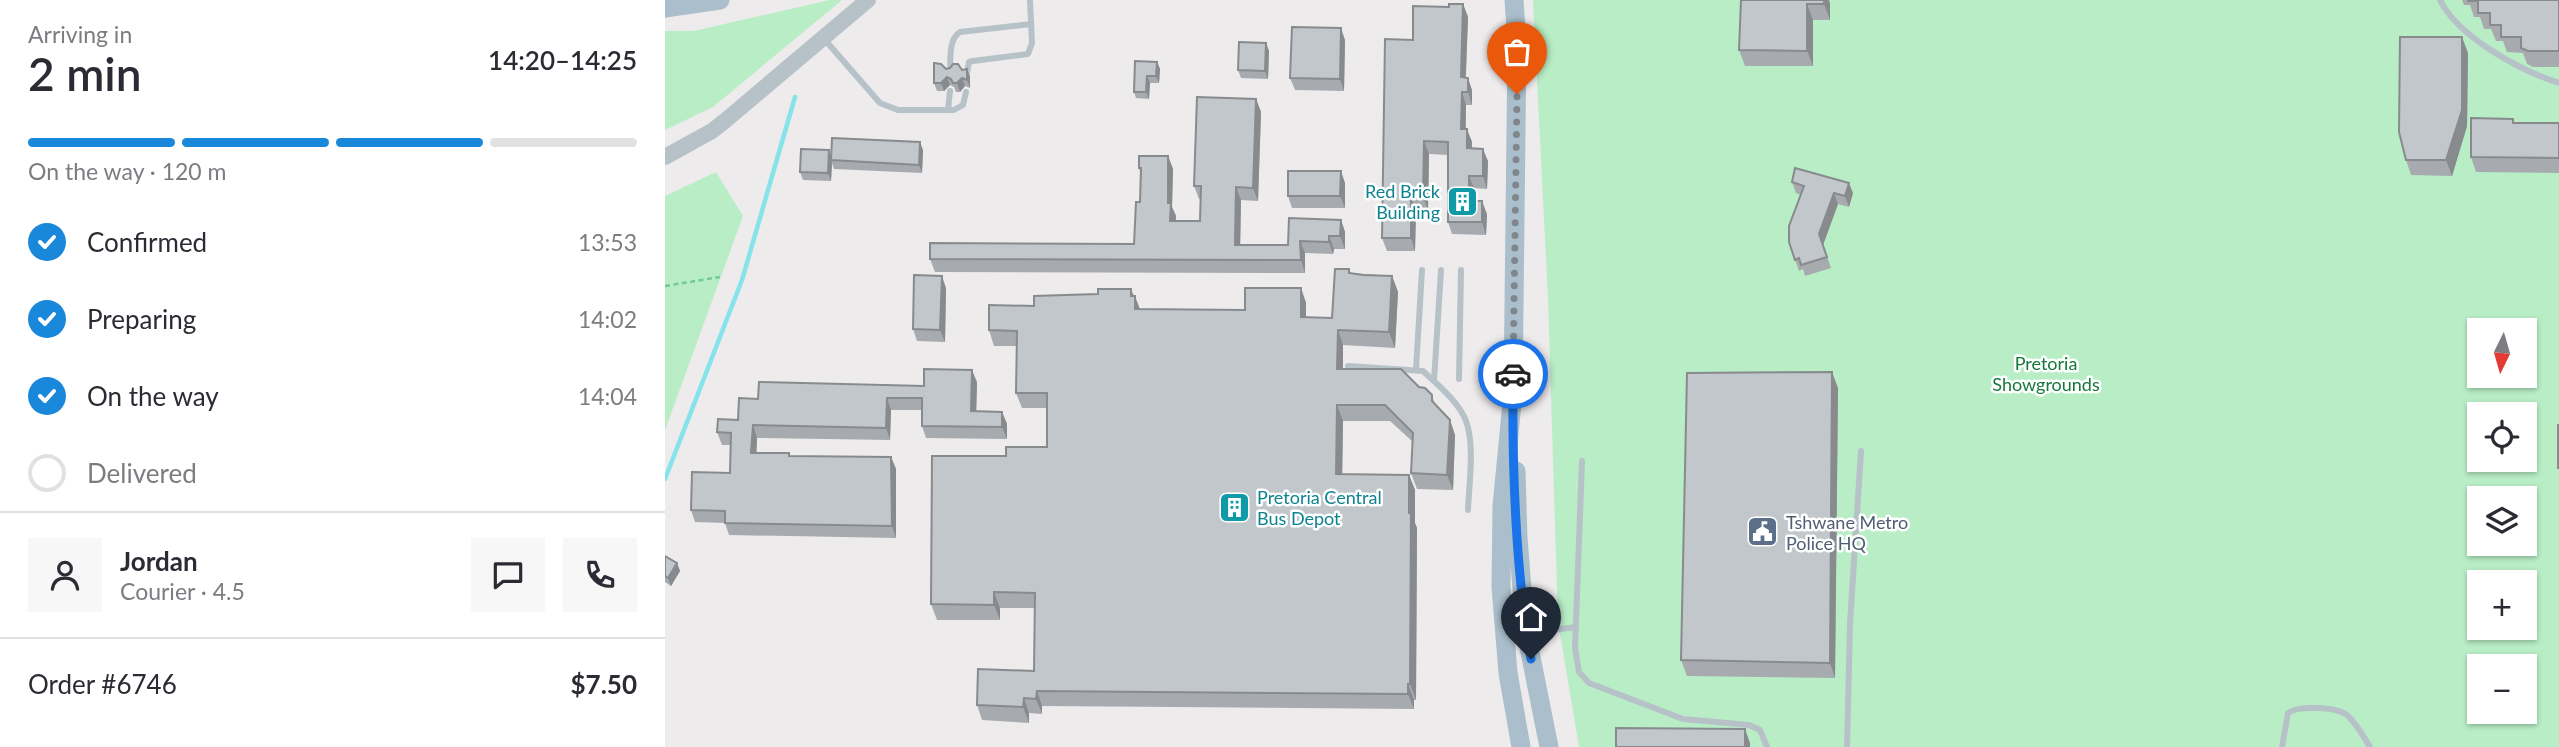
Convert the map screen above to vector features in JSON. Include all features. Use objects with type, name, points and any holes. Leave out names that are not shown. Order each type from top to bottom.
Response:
[{"type":"main road","points":[[665,8],[720,0]]},
{"type":"main road","points":[[1514,0],[1517,43],[1513,393],[1518,538],[1526,633],[1549,747]]},
{"type":"main road","points":[[1513,393],[1502,506],[1501,587],[1506,659],[1521,747]]},
{"type":"street","points":[[665,157],[719,125],[868,0]]},
{"type":"lane","points":[[967,73],[969,62],[1028,54],[1032,43],[1030,0]]},
{"type":"lane","points":[[2440,0],[2458,25],[2472,38],[2546,79],[2559,83]]},
{"type":"lane","points":[[950,72],[952,41],[960,32],[1031,24]]},
{"type":"lane","points":[[823,38],[880,103],[898,110],[954,110],[963,105],[966,92]]},
{"type":"lane","points":[[948,110],[950,91]]},
{"type":"lane","points":[[1416,369],[1422,270]]},
{"type":"lane","points":[[1434,381],[1441,270]]},
{"type":"lane","points":[[1459,379],[1461,270]]},
{"type":"lane","points":[[1348,366],[1423,371],[1460,411],[1466,421],[1469,440],[1468,510]]},
{"type":"lane","points":[[1847,747],[1850,624],[1861,451]]},
{"type":"lane","points":[[1582,461],[1575,648],[1579,672],[1589,683],[1683,719],[1749,725],[1760,730],[1767,747]]},
{"type":"lane","points":[[1526,633],[1576,626]]},
{"type":"lane","points":[[2282,747],[2288,713],[2299,707],[2338,710],[2346,714],[2370,747]]},
{"type":"path","points":[[665,286],[720,277]]},
{"type":"green space","points":[[830,0],[842,0],[713,107],[665,130],[665,31],[694,31]]},
{"type":"green space","name":"Pretoria Showgrounds","points":[[1533,0],[2559,0],[2559,747],[1579,747],[1558,622],[1548,298]]},
{"type":"green space","points":[[716,172],[743,216],[665,430],[665,196]]},
{"type":"building","points":[[1741,0],[1824,0],[1824,4],[1807,4],[1807,51],[1739,50]]},
{"type":"building","points":[[2468,0],[2559,0],[2559,51],[2528,51],[2521,48],[2521,37],[2501,37],[2501,25],[2490,25],[2490,13],[2478,13],[2478,1]]},
{"type":"building","points":[[1449,4],[1463,4],[1461,77],[1468,78],[1468,92],[1462,92],[1461,129],[1467,129],[1467,148],[1483,149],[1483,176],[1469,176],[1469,201],[1482,201],[1482,222],[1448,222],[1448,142],[1424,141],[1423,197],[1411,197],[1411,238],[1382,238],[1385,39],[1413,40],[1413,6],[1449,7]]},
{"type":"building","points":[[1292,27],[1341,28],[1340,79],[1290,78]]},
{"type":"building","points":[[2400,37],[2462,37],[2462,110],[2446,160],[2406,160],[2399,132]]},
{"type":"building","points":[[1239,42],[1266,43],[1265,71],[1238,70]]},
{"type":"building","points":[[1135,61],[1157,62],[1156,76],[1147,76],[1146,92],[1134,92]]},
{"type":"building","points":[[934,63],[941,64],[946,69],[958,64],[962,70],[967,69],[967,80],[962,78],[953,83],[947,77],[941,83],[934,83]]},
{"type":"building","points":[[1197,97],[1256,99],[1253,188],[1236,187],[1235,245],[1288,245],[1289,218],[1341,220],[1340,236],[1329,236],[1329,242],[1300,241],[1301,260],[930,259],[930,243],[1134,244],[1136,202],[1140,202],[1139,156],[1168,156],[1170,221],[1200,221],[1201,186],[1194,186]]},
{"type":"building","points":[[2471,118],[2513,119],[2513,123],[2559,123],[2559,158],[2471,157]]},
{"type":"building","points":[[832,138],[920,142],[919,165],[831,160]]},
{"type":"building","points":[[801,149],[829,150],[828,173],[800,172]]},
{"type":"building","points":[[1795,168],[1849,183],[1845,196],[1834,193],[1819,234],[1827,257],[1801,265],[1799,258],[1795,260],[1789,242],[1789,226],[1804,186],[1792,182]]},
{"type":"building","points":[[1288,171],[1341,171],[1340,196],[1288,196]]},
{"type":"building","name":"Pretoria Central Bus Depot","points":[[1335,269],[1349,269],[1349,273],[1363,275],[1392,276],[1389,332],[1338,330],[1337,369],[1401,369],[1419,387],[1425,388],[1432,395],[1432,401],[1450,420],[1447,475],[1411,473],[1413,433],[1385,405],[1337,405],[1336,474],[1409,475],[1411,513],[1408,694],[1037,691],[1036,699],[1024,698],[1023,707],[977,705],[978,669],[1034,671],[1035,593],[994,592],[994,605],[931,604],[932,456],[1006,456],[1006,447],[1047,447],[1047,393],[1016,393],[1017,331],[989,330],[989,305],[1034,306],[1034,296],[1098,294],[1098,289],[1131,289],[1131,296],[1135,296],[1135,309],[1245,310],[1245,288],[1301,288],[1301,317],[1332,318]]},
{"type":"building","points":[[914,275],[942,276],[940,330],[913,329]]},
{"type":"building","points":[[924,369],[972,370],[971,411],[1002,412],[1002,427],[922,426],[922,398],[887,398],[886,428],[753,425],[751,453],[891,457],[892,526],[725,523],[725,511],[691,510],[692,472],[730,473],[731,433],[717,432],[718,419],[738,420],[739,398],[758,399],[759,382],[924,386]]},
{"type":"building","name":"Tshwane Metro Police HQ","points":[[1832,372],[1830,663],[1681,660],[1687,373]]},
{"type":"building","points":[[2559,425],[2559,468],[2558,468]]},
{"type":"building","points":[[665,556],[677,563],[668,578],[665,576]]},
{"type":"building","points":[[1616,728],[1745,729],[1745,747],[1616,747]]},
{"type":"waterway","points":[[665,479],[742,280],[795,97]]},
{"type":"way so far","points":[[1513,374],[1517,94]]},
{"type":"place","name":"Red Brick Building","points":[[1463,201]]},
{"type":"place","name":"Pretoria Central Bus Depot","points":[[1234,507]]},
{"type":"place","name":"Tshwane Metro Police HQ","points":[[1763,532]]},
{"type":"route","points":[[1513,374],[1518,538],[1525,627],[1531,659]]}]
